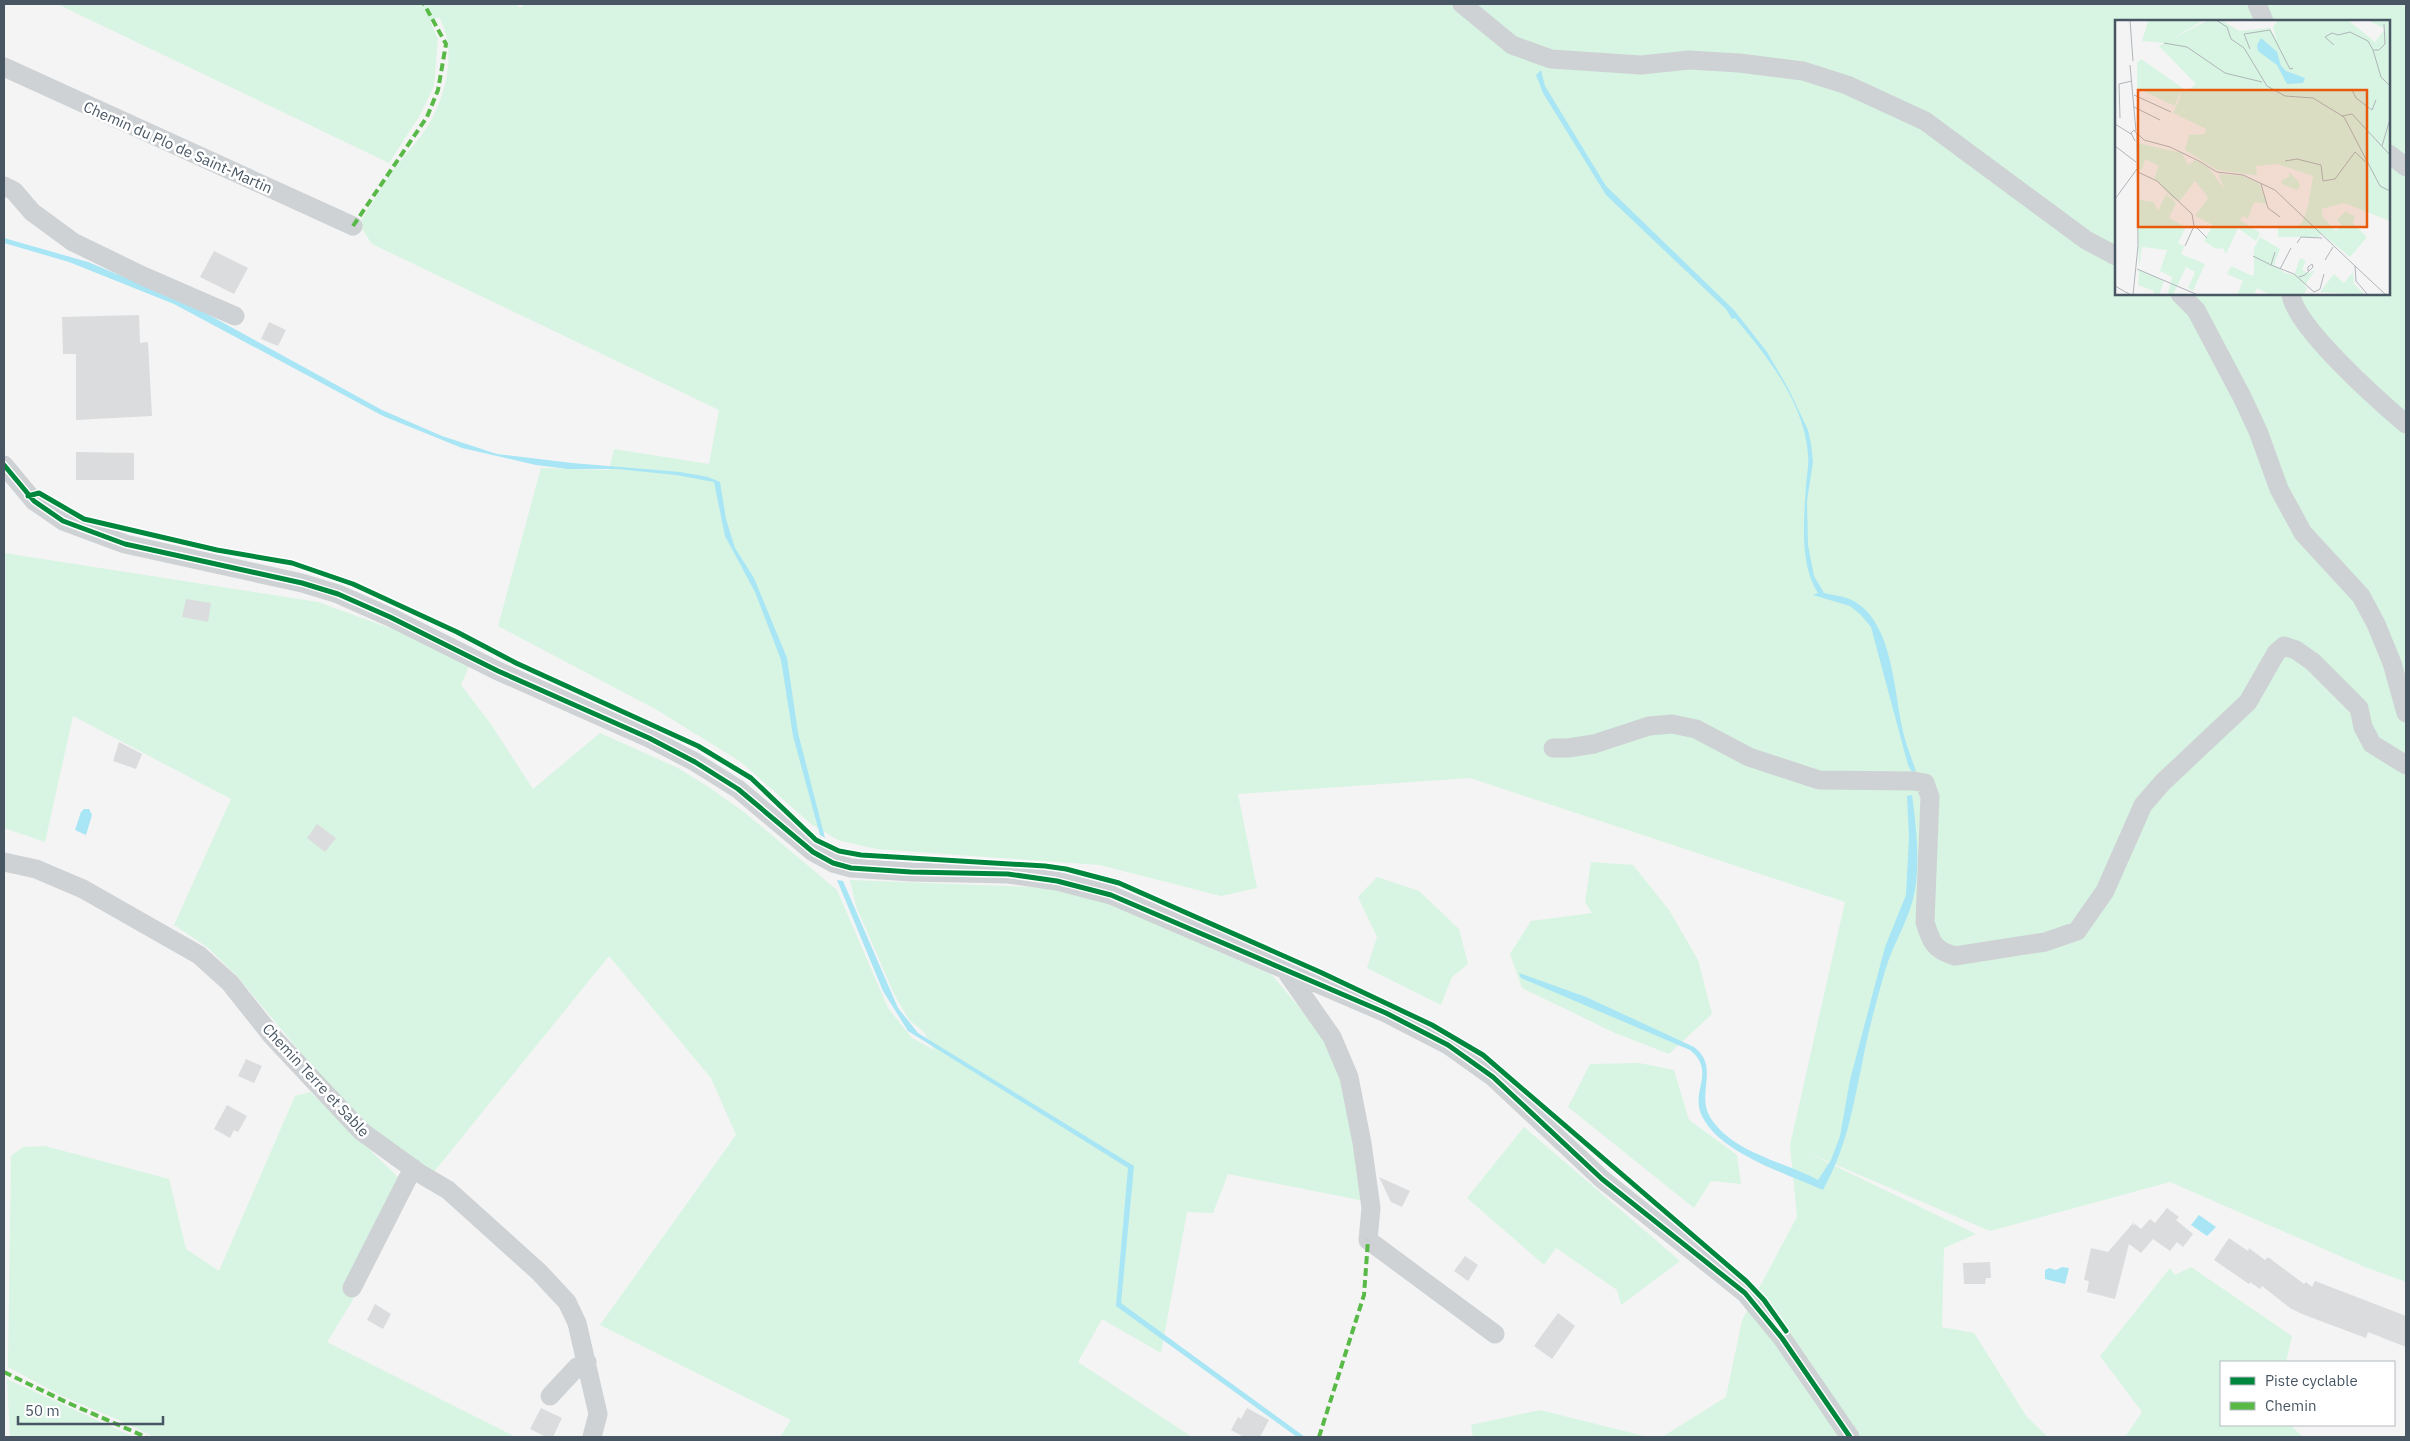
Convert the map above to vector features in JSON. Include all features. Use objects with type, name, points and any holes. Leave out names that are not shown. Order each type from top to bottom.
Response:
[{"type":"street","points":[[1462,4],[1512,44],[1551,59],[1641,65],[1689,60],[1739,63],[1803,71],[1847,85],[1924,121],[2086,240],[2115,255]]},
{"type":"street","points":[[2257,4],[2264,20]]},
{"type":"street","name":"Chemin du Plo de Saint-Martin","points":[[4,67],[353,226]]},
{"type":"street","points":[[2390,155],[2406,167]]},
{"type":"street","points":[[4,186],[14,191],[32,212],[73,242],[235,316]]},
{"type":"street","points":[[2181,295],[2196,310],[2242,397],[2258,431],[2279,489],[2304,533],[2361,596],[2376,624],[2392,663],[2406,712]]},
{"type":"street","points":[[2291,295],[2303,321],[2359,384],[2406,424]]},
{"type":"street","points":[[4,465],[28,496]]},
{"type":"street","points":[[4,482],[28,496],[63,521],[96,535],[125,544],[302,583],[338,594],[390,617],[498,671],[648,738],[694,762],[738,789],[813,852],[833,863],[851,868],[911,872],[1008,874],[1056,881],[1111,895],[1404,1022],[1448,1045],[1493,1077],[1602,1179],[1745,1293],[1782,1338],[1850,1437]]},
{"type":"street","points":[[1553,748],[1594,744],[1649,726],[1672,724],[1696,729],[1749,757],[1819,780],[1898,780],[1925,783],[1930,797],[1925,922],[1931,941],[1943,952],[1955,956],[2045,942],[2076,931],[2105,891],[2143,805],[2164,782],[2248,702],[2276,653],[2284,646],[2296,650],[2313,662],[2359,708],[2363,727],[2372,744],[2406,765]]},
{"type":"street","name":"Chemin Terre et Sable","points":[[4,862],[36,869],[83,889],[199,954],[230,984],[272,1036],[361,1131],[454,1195],[545,1278],[567,1302],[577,1323],[598,1414],[608,1437]]},
{"type":"street","points":[[1285,970],[1332,1037],[1348,1077],[1362,1143],[1371,1208],[1368,1240],[1495,1334]]},
{"type":"street","points":[[352,1288],[413,1168]]},
{"type":"street","points":[[550,1396],[586,1357]]},
{"type":"street","points":[[592,1437],[598,1414]]},
{"type":"green space","points":[[57,4],[516,4],[520,8],[525,4],[2406,4],[2406,1282],[2365,1267],[2170,1182],[1990,1231],[1806,1152],[1976,1234],[1944,1248],[1942,1327],[1974,1333],[2027,1417],[2048,1437],[1662,1437],[1726,1397],[1742,1320],[1797,1217],[1790,1145],[1845,902],[1470,778],[1238,794],[1257,888],[1221,896],[1100,865],[876,849],[838,840],[811,824],[741,762],[657,710],[498,626],[541,468],[609,470],[614,449],[709,464],[719,410],[372,244],[359,224],[392,172],[429,124],[443,93],[449,54],[444,29],[439,17],[430,21],[438,39],[434,86],[420,115],[389,163]]},
{"type":"green space","points":[[4,553],[318,602],[409,635],[470,664],[461,685],[490,723],[533,789],[600,733],[678,768],[744,812],[837,890],[888,1008],[912,1038],[934,1050],[924,1032],[909,1020],[894,994],[856,906],[850,880],[1053,888],[1104,900],[1272,975],[1325,1038],[1346,1090],[1365,1201],[1228,1174],[1213,1213],[1187,1212],[1161,1353],[1102,1319],[1078,1362],[1192,1437],[780,1437],[791,1420],[600,1325],[736,1135],[711,1078],[609,956],[433,1173],[364,1128],[314,1073],[302,1054],[236,975],[207,947],[174,925],[231,799],[73,716],[45,842],[4,828]]},
{"type":"green space","points":[[1591,862],[1633,865],[1669,910],[1698,960],[1712,1014],[1669,1054],[1615,1033],[1522,988],[1510,954],[1531,921],[1592,913],[1585,902]]},
{"type":"green space","points":[[1377,877],[1419,891],[1459,929],[1468,964],[1452,977],[1441,1005],[1367,968],[1377,937],[1358,897]]},
{"type":"green space","points":[[1639,1063],[1674,1070],[1689,1120],[1737,1155],[1741,1184],[1711,1181],[1694,1208],[1568,1107],[1590,1064]]},
{"type":"green space","points":[[310,1092],[398,1177],[406,1188],[351,1303],[327,1342],[512,1435],[511,1437],[154,1437],[62,1396],[8,1367],[11,1156],[23,1147],[45,1146],[169,1179],[186,1249],[219,1271],[295,1096]]},
{"type":"green space","points":[[1524,1127],[1680,1261],[1621,1305],[1617,1290],[1556,1248],[1544,1265],[1467,1198]]},
{"type":"green space","points":[[2191,1267],[2292,1336],[2286,1361],[2220,1361],[2220,1426],[2291,1426],[2303,1437],[2125,1437],[2142,1412],[2100,1356],[2170,1268],[2175,1275]]},
{"type":"green space","points":[[7,1379],[134,1437],[10,1437]]},
{"type":"green space","points":[[1540,1410],[1648,1437],[1473,1437],[1471,1425]]},
{"type":"water","points":[[1541,70],[1545,86],[1606,186],[1734,310],[1767,352],[1788,388],[1808,430],[1811,444],[1813,462],[1807,501],[1808,545],[1814,576],[1824,593],[1857,603],[1869,613],[1878,627],[1890,659],[1903,733],[1916,771],[1912,772],[1908,765],[1871,627],[1850,606],[1813,595],[1818,593],[1808,569],[1804,540],[1808,454],[1805,435],[1792,398],[1771,364],[1735,318],[1732,319],[1726,309],[1606,195],[1543,93],[1536,75]]},
{"type":"water","points":[[4,238],[88,262],[189,304],[382,410],[442,436],[497,454],[572,463],[680,472],[708,477],[720,482],[726,519],[735,548],[754,578],[787,658],[798,733],[825,838],[820,835],[793,736],[781,660],[755,592],[725,536],[714,482],[676,475],[617,469],[568,469],[536,465],[462,448],[383,416],[174,304],[69,262],[4,243]]},
{"type":"water","points":[[1912,795],[1917,854],[1913,901],[1885,971],[1848,1128],[1838,1158],[1823,1190],[1753,1160],[1735,1150],[1720,1138],[1708,1125],[1700,1111],[1701,1065],[1697,1057],[1690,1050],[1521,978],[1519,973],[1586,997],[1694,1047],[1702,1055],[1707,1071],[1706,1108],[1710,1117],[1720,1129],[1745,1148],[1818,1180],[1831,1160],[1840,1136],[1850,1080],[1885,947],[1906,895],[1909,837],[1907,796]]},
{"type":"water","points":[[84,809],[89,809],[92,815],[86,835],[75,830],[81,812]]},
{"type":"water","points":[[837,880],[843,881],[898,1008],[918,1033],[1134,1166],[1121,1303],[1305,1437],[1297,1437],[1116,1306],[1128,1168],[908,1031],[883,991]]},
{"type":"water","points":[[2199,1215],[2216,1227],[2207,1236],[2191,1225]]},
{"type":"water","points":[[2062,1267],[2069,1268],[2065,1284],[2045,1279],[2045,1270],[2049,1268],[2056,1270]]},
{"type":"building","points":[[214,251],[248,268],[234,294],[200,277]]},
{"type":"building","points":[[139,315],[140,343],[148,342],[152,416],[76,420],[76,354],[63,354],[62,317]]},
{"type":"building","points":[[269,322],[286,330],[278,346],[261,339]]},
{"type":"building","points":[[76,452],[134,453],[134,480],[76,480]]},
{"type":"building","points":[[186,599],[211,603],[208,622],[182,617]]},
{"type":"building","points":[[119,742],[142,754],[136,769],[113,761]]},
{"type":"building","points":[[317,824],[336,838],[325,852],[307,838]]},
{"type":"building","points":[[246,1059],[262,1066],[254,1083],[238,1076]]},
{"type":"building","points":[[227,1105],[247,1116],[238,1132],[234,1130],[230,1138],[214,1129]]},
{"type":"building","points":[[1379,1177],[1410,1191],[1402,1207],[1391,1202]]},
{"type":"building","points":[[2167,1208],[2179,1217],[2176,1220],[2193,1234],[2183,1247],[2177,1242],[2170,1251],[2153,1239],[2141,1253],[2129,1244],[2115,1299],[2087,1292],[2089,1281],[2084,1280],[2091,1248],[2108,1252],[2134,1222],[2133,1226],[2135,1224],[2141,1229],[2150,1219],[2155,1223]]},
{"type":"building","points":[[2229,1238],[2248,1251],[2249,1248],[2265,1260],[2268,1257],[2304,1284],[2306,1282],[2312,1287],[2315,1281],[2406,1316],[2406,1347],[2368,1332],[2366,1338],[2302,1314],[2290,1308],[2262,1286],[2260,1289],[2250,1282],[2249,1284],[2214,1260]]},
{"type":"building","points":[[1465,1256],[1478,1265],[1468,1281],[1454,1271]]},
{"type":"building","points":[[1990,1262],[1991,1278],[1986,1278],[1985,1284],[1964,1284],[1963,1263]]},
{"type":"building","points":[[375,1304],[391,1314],[383,1329],[367,1320]]},
{"type":"building","points":[[1558,1313],[1575,1326],[1552,1359],[1534,1346]]},
{"type":"building","points":[[541,1408],[562,1418],[553,1437],[546,1437],[530,1429]]},
{"type":"building","points":[[1247,1408],[1269,1420],[1260,1437],[1244,1437],[1231,1430],[1238,1417],[1241,1419]]},
{"type":"marked path","points":[[353,226],[427,117],[438,90],[446,44],[424,4]]},
{"type":"marked path","points":[[1319,1437],[1364,1295],[1368,1240]]},
{"type":"marked path","points":[[4,1372],[146,1437]]},
{"type":"cycle path","points":[[4,465],[34,501],[63,521],[125,544],[302,583],[338,594],[390,617],[498,671],[649,738],[695,762],[738,789],[813,852],[833,863],[851,868],[911,872],[1008,874],[1057,881],[1111,895],[1386,1013],[1448,1045],[1493,1077],[1602,1179],[1745,1293],[1782,1338],[1850,1437]]},
{"type":"cycle path","points":[[28,496],[39,493],[84,519],[217,550],[292,563],[353,584],[457,632],[516,663],[698,746],[751,778],[816,840],[839,851],[861,855],[1045,866],[1066,869],[1119,883],[1320,972],[1432,1025],[1483,1055],[1746,1281],[1764,1300],[1786,1331]]}]
